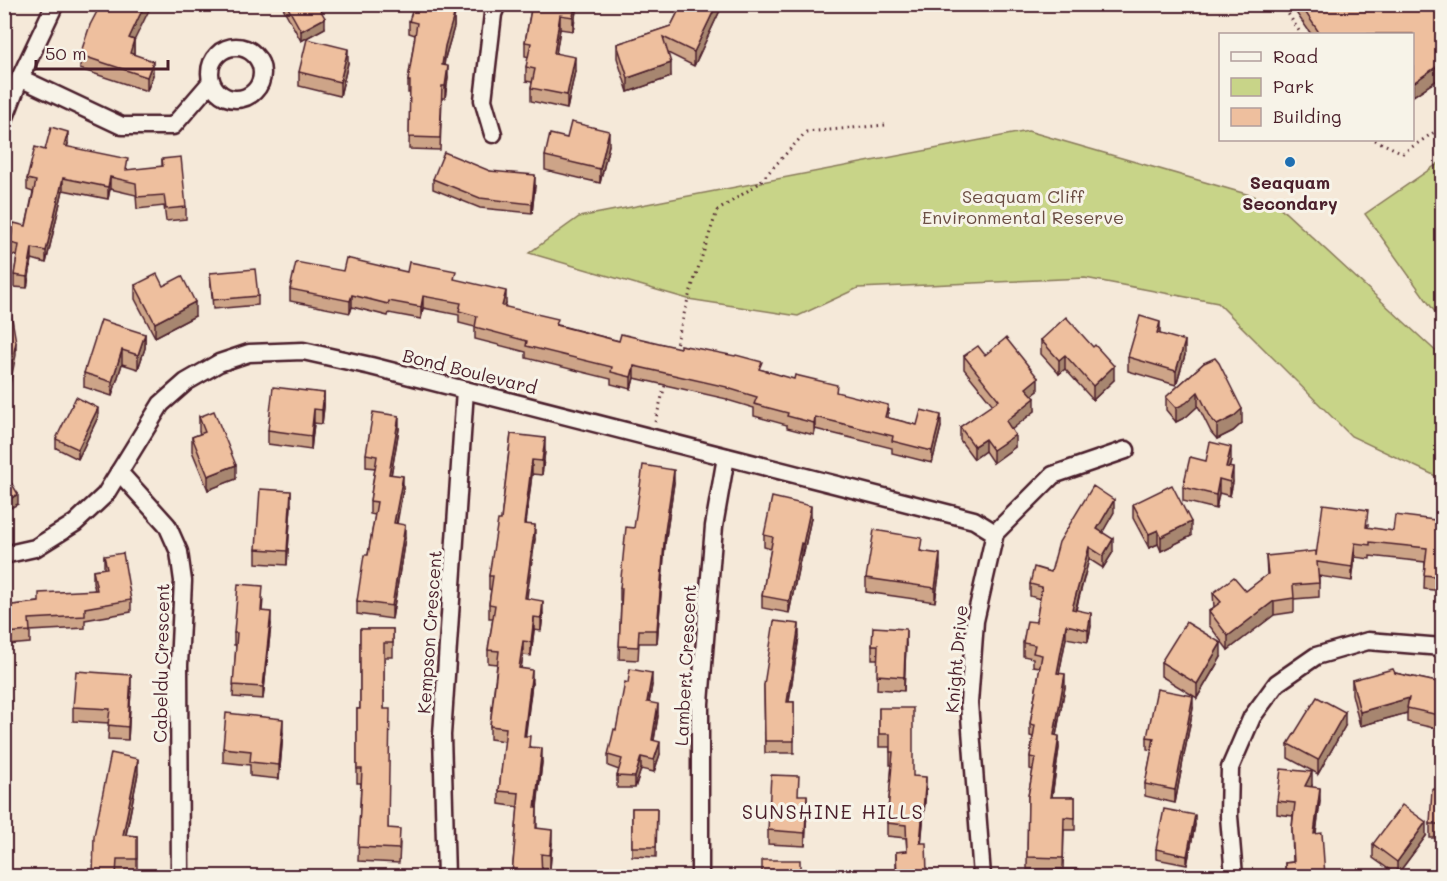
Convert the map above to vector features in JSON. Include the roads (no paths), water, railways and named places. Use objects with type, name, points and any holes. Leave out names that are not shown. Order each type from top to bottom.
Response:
[{"type":"street","points":[[4,120],[20,78],[55,4]]},
{"type":"street","points":[[493,134],[483,100],[493,14],[497,4]]},
{"type":"street","points":[[20,78],[122,126],[173,126],[211,82]]},
{"type":"street","name":"Bond Boulevard","points":[[4,555],[35,548],[75,523],[105,495],[161,404],[186,382],[219,363],[249,354],[303,351],[371,366],[974,520],[995,533]]},
{"type":"street","name":"Kempson Crescent","points":[[446,876],[442,735],[465,390]]},
{"type":"street","points":[[995,533],[1053,474],[1126,450]]},
{"type":"street","name":"Lambert Crescent","points":[[700,876],[700,703],[714,526],[726,457]]},
{"type":"street","name":"Cabeldu Crescent","points":[[119,472],[167,525],[179,552],[183,581],[179,665],[180,876]]},
{"type":"street","name":"Knight Drive","points":[[982,876],[969,703],[975,621],[995,533]]},
{"type":"street","points":[[1234,876],[1229,816],[1230,768],[1252,717],[1277,683],[1316,656],[1368,641],[1443,647]]},
{"type":"place","name":"Seaquam Secondary","points":[[1290,162]]},
{"type":"district","name":"SUNSHINE HILLS","points":[[833,811]]},
{"type":"park label","name":"Seaquam Cliff Environmental Reserve","points":[[1023,206]]}]
